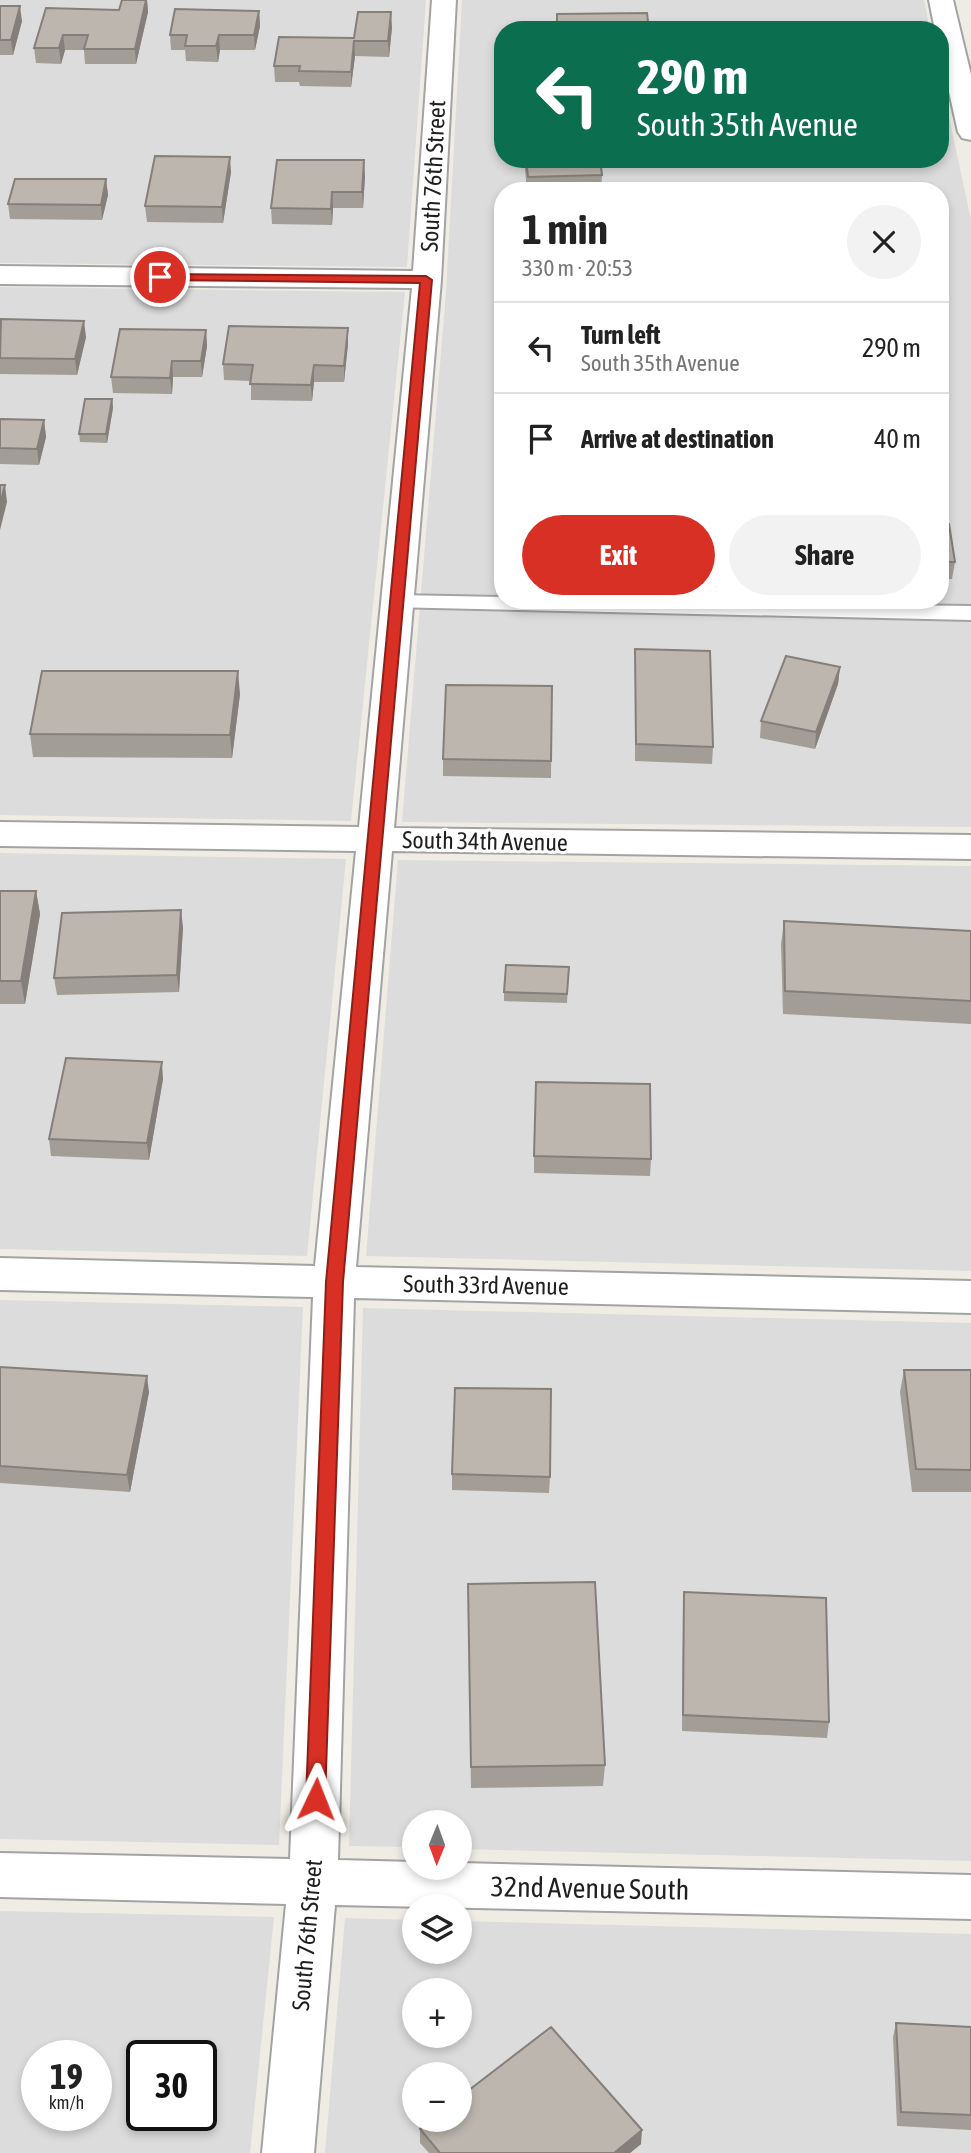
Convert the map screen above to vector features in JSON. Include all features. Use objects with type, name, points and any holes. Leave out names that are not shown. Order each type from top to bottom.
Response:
[{"type":"street","name":"South 76th Street","points":[[288,2153],[313,1881],[334,1282],[426,280],[444,0]]},
{"type":"street","points":[[942,0],[947,21]]},
{"type":"street","points":[[949,32],[971,132]]},
{"type":"street","points":[[0,275],[426,280]]},
{"type":"street","name":"South 34th Avenue","points":[[0,834],[971,846]]},
{"type":"street","name":"South 33rd Avenue","points":[[0,1274],[971,1297]]},
{"type":"street","name":"32nd Avenue South","points":[[0,1875],[971,1897]]},
{"type":"lane","points":[[397,602],[494,604]]},
{"type":"lane","points":[[762,609],[971,613]]},
{"type":"shaded area","points":[[0,0],[426,0],[407,267],[0,263]]},
{"type":"shaded area","points":[[462,0],[924,0],[928,21],[494,21],[494,168],[949,168],[949,117],[971,220],[971,827],[402,822],[446,292]]},
{"type":"shaded area","points":[[0,287],[405,292],[351,821],[0,815]]},
{"type":"shaded area","points":[[0,853],[346,859],[307,1256],[0,1249]]},
{"type":"shaded area","points":[[398,860],[971,866],[971,1271],[366,1256]]},
{"type":"shaded area","points":[[0,1300],[303,1307],[279,1845],[0,1839]]},
{"type":"shaded area","points":[[363,1308],[971,1323],[971,1861],[472,1849],[472,1810],[402,1810],[402,1847],[349,1846]]},
{"type":"shaded area","points":[[0,1911],[274,1917],[250,2153],[0,2153]]},
{"type":"shaded area","points":[[345,1918],[402,1920],[402,1964],[472,1964],[472,1921],[971,1934],[971,2153],[325,2153]]},
{"type":"building","points":[[122,0],[146,0],[135,49],[84,49],[88,35],[63,35],[59,48],[34,48],[46,8],[119,10]]},
{"type":"building","points":[[0,6],[20,6],[11,40],[0,40]]},
{"type":"building","points":[[175,9],[259,11],[254,35],[219,35],[216,46],[185,46],[187,35],[170,35]]},
{"type":"building","points":[[358,12],[391,12],[388,41],[354,41],[351,72],[299,71],[300,66],[274,66],[279,37],[354,38]]},
{"type":"building","points":[[647,13],[648,21],[557,21],[557,14]]},
{"type":"building","points":[[155,156],[230,157],[222,207],[145,206]]},
{"type":"building","points":[[277,160],[364,160],[362,192],[332,192],[331,209],[271,208]]},
{"type":"building","points":[[527,168],[601,168],[602,175],[528,177]]},
{"type":"building","points":[[15,179],[106,179],[101,205],[8,204]]},
{"type":"building","points":[[1,319],[84,321],[75,359],[0,358]]},
{"type":"building","points":[[229,326],[348,328],[344,366],[314,365],[311,385],[250,384],[253,365],[223,364]]},
{"type":"building","points":[[120,329],[206,330],[201,361],[172,361],[170,378],[111,377]]},
{"type":"building","points":[[85,399],[112,399],[106,434],[79,434]]},
{"type":"building","points":[[0,419],[44,420],[37,449],[0,448]]},
{"type":"building","points":[[0,485],[5,485],[0,504]]},
{"type":"building","points":[[949,524],[955,562],[949,562]]},
{"type":"building","points":[[635,649],[710,651],[713,747],[636,744]]},
{"type":"building","points":[[786,656],[840,667],[816,732],[761,721]]},
{"type":"building","points":[[42,671],[238,671],[230,735],[30,734]]},
{"type":"building","points":[[446,685],[552,686],[551,761],[443,759]]},
{"type":"building","points":[[0,891],[36,891],[21,981],[0,981]]},
{"type":"building","points":[[181,910],[177,975],[54,978],[62,913]]},
{"type":"building","points":[[784,921],[971,931],[971,1001],[785,991]]},
{"type":"building","points":[[506,965],[569,967],[567,994],[504,992]]},
{"type":"building","points":[[66,1058],[162,1062],[147,1143],[49,1139]]},
{"type":"building","points":[[536,1082],[650,1084],[651,1159],[534,1156]]},
{"type":"building","points":[[0,1367],[147,1376],[127,1475],[0,1466]]},
{"type":"building","points":[[904,1370],[971,1370],[971,1470],[916,1469]]},
{"type":"building","points":[[455,1388],[551,1389],[550,1477],[452,1474]]},
{"type":"building","points":[[595,1582],[605,1765],[471,1767],[468,1584]]},
{"type":"building","points":[[684,1592],[826,1598],[829,1722],[683,1715]]},
{"type":"building","points":[[896,2023],[971,2027],[971,2115],[901,2112]]},
{"type":"building","points":[[551,2027],[642,2130],[614,2153],[440,2153],[422,2132],[472,2132],[472,2088]]},
{"type":"route","points":[[160,277],[426,280],[334,1282],[316,1799]]}]
